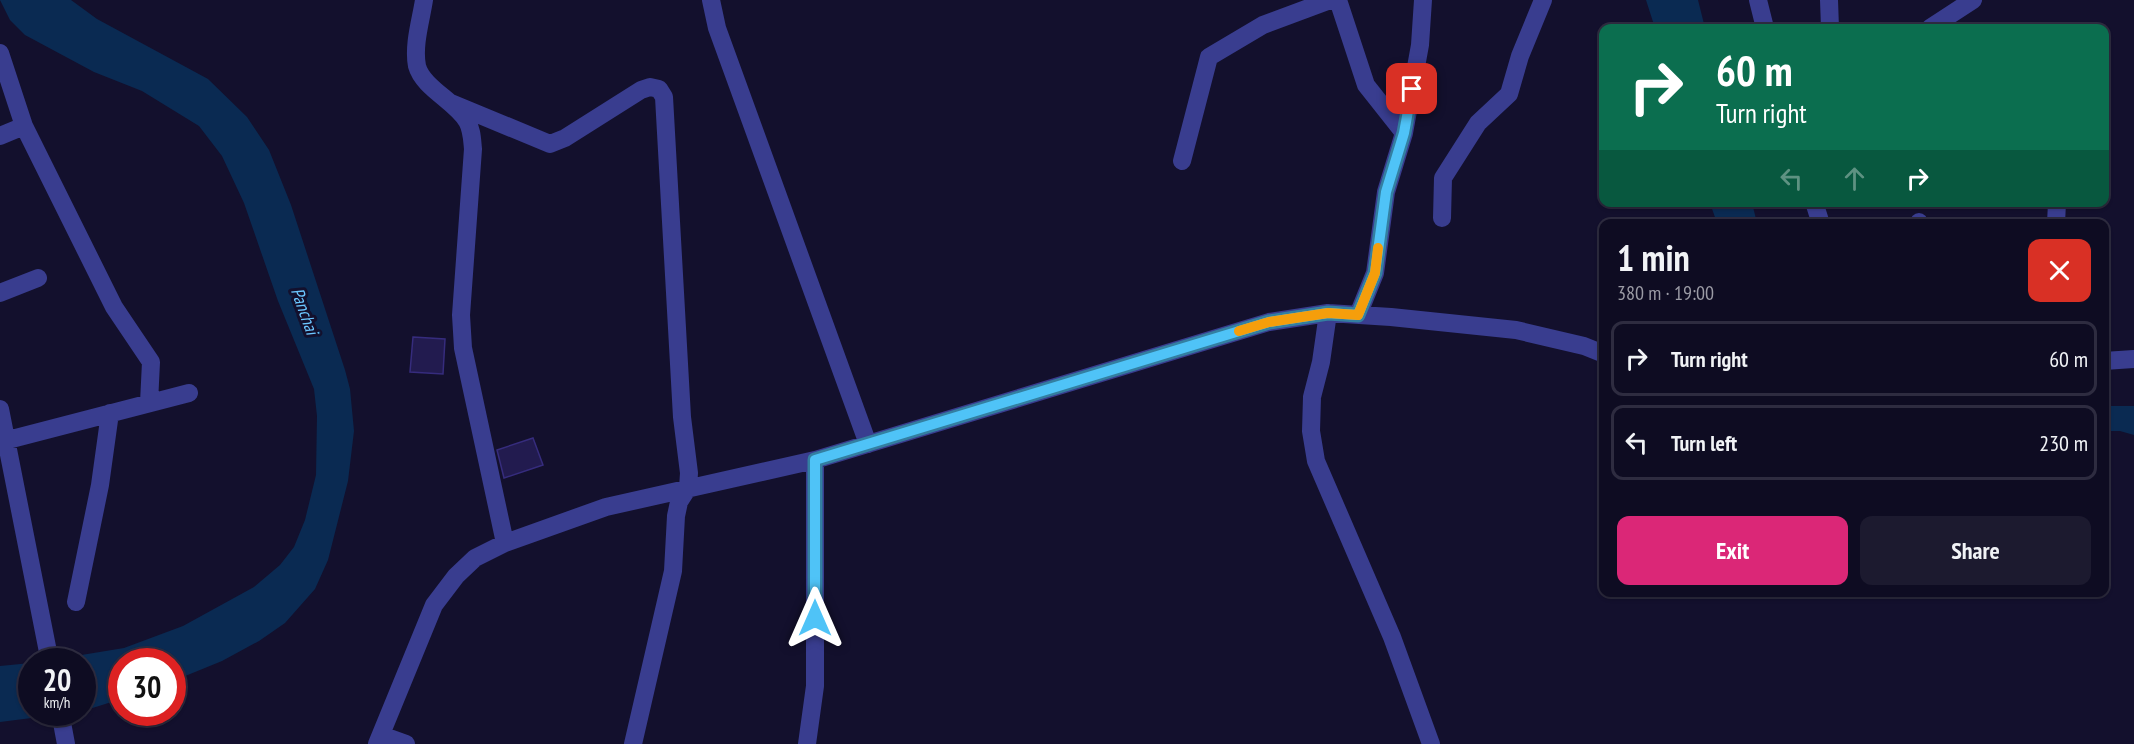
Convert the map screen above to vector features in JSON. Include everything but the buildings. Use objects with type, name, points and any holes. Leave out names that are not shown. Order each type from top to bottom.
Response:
[{"type":"street","points":[[424,0],[416,51],[417,67],[425,80],[467,121],[471,132],[473,149],[461,315],[463,348],[505,543]]},
{"type":"street","points":[[711,0],[717,28],[868,444]]},
{"type":"street","points":[[1182,161],[1209,57],[1263,26],[1330,0]]},
{"type":"street","points":[[1338,0],[1366,85],[1404,133]]},
{"type":"street","points":[[1358,315],[1375,273],[1386,192],[1404,133],[1420,45],[1423,0]]},
{"type":"street","points":[[1442,218],[1443,178],[1478,123],[1509,94],[1520,56],[1543,0]]},
{"type":"street","points":[[1758,0],[1764,24]]},
{"type":"street","points":[[1829,0],[1830,24]]},
{"type":"street","points":[[1935,24],[1973,0]]},
{"type":"street","points":[[0,53],[24,126],[114,307],[151,362],[149,403]]},
{"type":"street","points":[[451,103],[550,144],[565,138],[640,90],[650,87],[659,89],[664,97],[682,417],[689,473],[688,488],[679,502],[675,516],[673,571],[633,744]]},
{"type":"street","points":[[0,136],[24,126]]},
{"type":"street","points":[[0,293],[38,278]]},
{"type":"street","points":[[1328,313],[1322,362],[1311,406],[1311,431],[1316,461],[1392,637],[1431,744]]},
{"type":"street","points":[[406,744],[379,740],[434,605],[456,576],[475,558],[505,543],[606,507],[815,460],[1269,322],[1328,313],[1358,315],[1516,330],[1584,346],[1599,352]]},
{"type":"street","points":[[2109,361],[2134,359]]},
{"type":"street","points":[[3,441],[189,393]]},
{"type":"street","points":[[0,409],[3,441],[47,648]]},
{"type":"street","points":[[76,602],[100,485],[110,413]]},
{"type":"street","points":[[807,744],[815,686],[815,460]]},
{"type":"street","points":[[63,726],[66,744]]},
{"type":"water","name":"Panchai","points":[[0,0],[71,0],[97,19],[208,79],[247,117],[269,150],[291,205],[345,370],[350,389],[354,431],[348,481],[328,560],[315,589],[285,623],[259,641],[222,661],[186,676],[186,648],[124,648],[183,626],[254,587],[280,565],[294,547],[305,520],[316,475],[317,416],[314,389],[278,301],[244,203],[222,156],[199,126],[142,91],[94,72],[25,35],[10,20]]},
{"type":"water","points":[[1646,0],[1698,0],[1704,24],[1654,24]]},
{"type":"water","points":[[1711,207],[1753,207],[1756,219],[1716,219]]},
{"type":"water","points":[[2109,406],[2134,406],[2134,435],[2109,431]]},
{"type":"water","points":[[108,651],[108,703],[96,707],[96,653]]},
{"type":"water","points":[[18,664],[18,720],[0,722],[0,666]]},
{"type":"slow traffic","points":[[1239,331],[1269,322],[1328,313],[1358,315],[1375,273],[1378,248]]},
{"type":"route","points":[[815,618],[815,460],[1269,322],[1328,313],[1358,315],[1375,273],[1386,192],[1404,133],[1412,89]]}]
